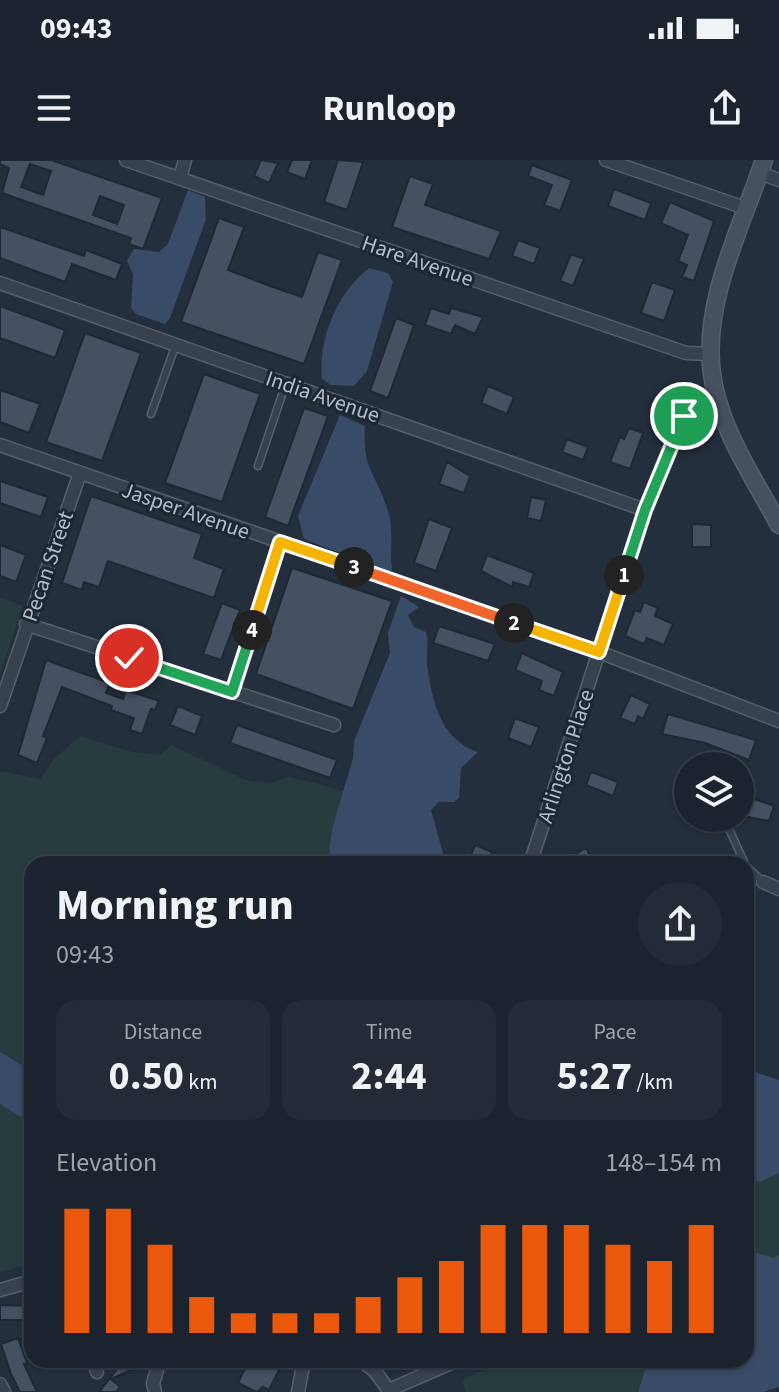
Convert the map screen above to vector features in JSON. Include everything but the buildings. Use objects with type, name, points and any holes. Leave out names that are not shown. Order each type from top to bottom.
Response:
[{"type":"main road","points":[[762,167],[722,285],[714,319],[711,354],[718,396],[729,431],[773,502],[779,525]]},
{"type":"street","name":"Hare Avenue","points":[[126,160],[678,350],[711,354]]},
{"type":"street","points":[[180,178],[185,160]]},
{"type":"street","points":[[606,160],[748,209]]},
{"type":"street","points":[[762,167],[779,180]]},
{"type":"street","name":"India Avenue","points":[[0,283],[645,510]]},
{"type":"street","name":"Arlington Place","points":[[533,856],[645,510],[684,416],[691,408],[718,396]]},
{"type":"street","name":"Jasper Avenue","points":[[0,445],[599,652],[779,721]]},
{"type":"street","name":"Pecan Street","points":[[0,706],[80,473]]},
{"type":"street","points":[[26,624],[334,725]]},
{"type":"street","points":[[763,882],[779,889]]},
{"type":"street","points":[[0,1290],[24,1283]]},
{"type":"street","points":[[155,1392],[153,1383],[158,1368]]},
{"type":"street","points":[[298,1392],[302,1368]]},
{"type":"street","points":[[371,1368],[390,1391],[440,1368]]},
{"type":"street","points":[[0,1384],[4,1392]]},
{"type":"lane","points":[[151,414],[176,344]]},
{"type":"lane","points":[[258,466],[286,383]]},
{"type":"lane","points":[[232,692],[280,542]]},
{"type":"lane","points":[[730,832],[741,856]]},
{"type":"lane","points":[[754,874],[763,882]]},
{"type":"green space","points":[[0,597],[23,606],[0,673]]},
{"type":"green space","points":[[80,736],[132,752],[159,755],[172,745],[245,780],[269,783],[290,777],[345,791],[332,829],[329,856],[24,856],[24,1066],[0,1052],[0,771],[40,779],[54,759]]},
{"type":"green space","points":[[0,1104],[24,1119],[24,1266],[0,1272]]},
{"type":"green space","points":[[754,1119],[779,1119],[779,1304],[754,1315]]},
{"type":"green space","points":[[494,1368],[709,1368],[704,1392],[466,1392],[462,1382],[481,1371]]},
{"type":"water","points":[[188,190],[205,197],[206,219],[170,318],[165,324],[136,314],[131,308],[133,274],[127,261],[134,249],[159,252],[168,244]]},
{"type":"water","points":[[369,268],[388,273],[393,282],[367,371],[354,386],[331,385],[322,379],[327,333],[348,290]]},
{"type":"water","points":[[340,415],[365,426],[367,461],[391,524],[392,570],[389,572],[304,539],[298,516]]},
{"type":"water","points":[[401,596],[419,607],[408,615],[414,627],[426,632],[429,678],[440,717],[455,738],[478,752],[461,768],[459,798],[454,802],[439,802],[431,810],[444,856],[329,856],[332,829],[353,758],[354,741],[390,653],[388,633]]},
{"type":"water","points":[[0,1052],[24,1066],[24,1119],[0,1104]]},
{"type":"water","points":[[754,1072],[779,1080],[779,1173],[760,1182],[754,1179]]},
{"type":"water","points":[[754,1252],[773,1258],[779,1255],[779,1387],[763,1392],[638,1392],[646,1368],[754,1368]]},
{"type":"route","points":[[129,658],[232,692],[280,542],[599,652],[645,510],[684,416]]}]
